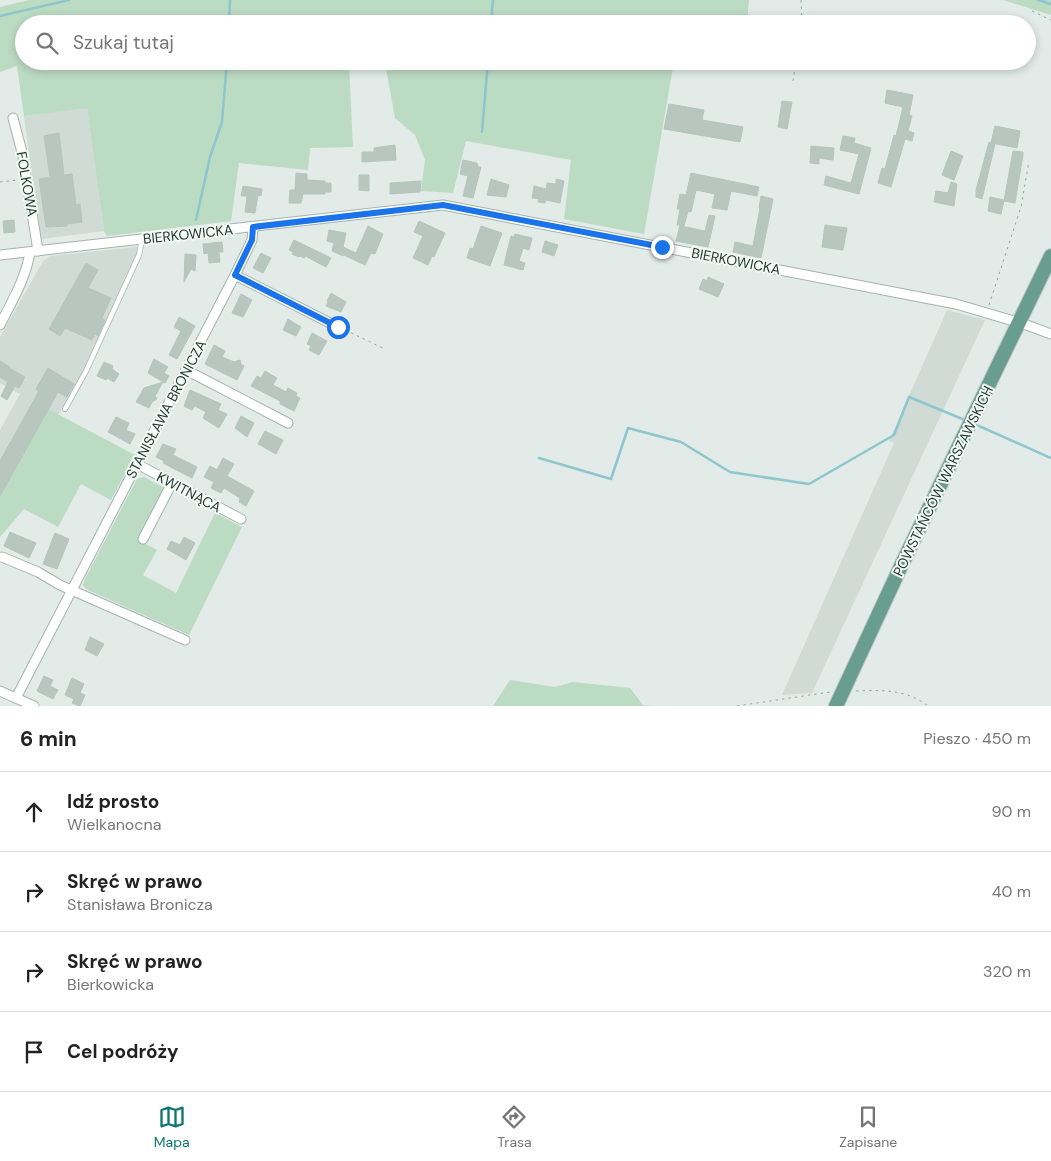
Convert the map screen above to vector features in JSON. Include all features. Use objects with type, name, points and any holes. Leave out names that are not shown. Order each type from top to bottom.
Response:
[{"type":"main road","name":"POWSTAŃCÓW WARSZAWSKICH","points":[[836,706],[1051,256]]},
{"type":"street","name":"FOLKOWA","points":[[13,118],[26,179],[34,251]]},
{"type":"street","name":"BIERKOWICKA","points":[[0,255],[422,206],[450,205],[956,304],[1019,322],[1051,334]]},
{"type":"street","name":"STANISŁAWA BRONICZA","points":[[16,698],[235,275],[252,240],[253,227]]},
{"type":"street","points":[[0,325],[21,283],[34,251]]},
{"type":"street","points":[[235,275],[338,327]]},
{"type":"street","points":[[186,370],[288,423]]},
{"type":"street","name":"KWITNĄCA","points":[[137,464],[241,519]]},
{"type":"street","points":[[143,539],[172,483]]},
{"type":"street","points":[[2,557],[38,572],[60,585],[185,640]]},
{"type":"street","points":[[0,691],[34,706]]},
{"type":"lane","points":[[65,409],[86,371],[135,264],[142,239]]},
{"type":"path","points":[[800,0],[801,15]]},
{"type":"path","points":[[1032,11],[1051,20]]},
{"type":"path","points":[[792,81],[794,70]]},
{"type":"path","points":[[986,313],[1021,206],[1029,161]]},
{"type":"path","points":[[0,182],[26,179]]},
{"type":"path","points":[[338,327],[385,349]]},
{"type":"path","points":[[737,706],[843,691],[899,692],[916,698],[928,706]]},
{"type":"shaded area","points":[[87,107],[104,231],[41,239],[24,116]]},
{"type":"shaded area","points":[[137,247],[138,250],[86,366],[58,415],[48,410],[0,496],[0,430],[20,394],[0,383],[0,337],[43,261],[50,256]]},
{"type":"shaded area","points":[[947,310],[985,320],[812,693],[782,695],[894,443],[889,441]]},
{"type":"green space","points":[[29,0],[749,0],[748,15],[15,15],[15,67],[0,72],[0,7]]},
{"type":"green space","points":[[1003,0],[1051,0],[1051,15]]},
{"type":"green space","points":[[18,70],[349,70],[353,147],[310,148],[308,170],[239,163],[231,221],[107,236],[104,231],[87,108],[24,116]]},
{"type":"green space","points":[[386,70],[673,70],[644,234],[564,219],[571,160],[466,141],[453,193],[421,191],[425,160],[415,135],[395,118]]},
{"type":"green space","points":[[48,409],[135,455],[111,500],[81,484],[58,527],[24,509],[0,537],[0,496]]},
{"type":"green space","points":[[144,477],[165,488],[138,540],[157,550],[143,575],[176,593],[215,513],[242,527],[189,635],[90,591],[83,586],[137,479]]},
{"type":"green space","points":[[510,680],[555,687],[573,682],[630,688],[643,705],[652,706],[493,706]]},
{"type":"building","points":[[887,90],[913,95],[909,115],[912,116],[908,131],[914,133],[912,141],[905,139],[891,187],[878,183],[882,168],[885,169],[894,135],[896,136],[903,107],[885,103]]},
{"type":"building","points":[[782,101],[792,102],[787,129],[778,127]]},
{"type":"building","points":[[669,104],[704,110],[702,120],[743,127],[740,142],[664,129]]},
{"type":"building","points":[[995,126],[1020,131],[1017,148],[992,143],[995,144],[982,199],[976,197],[976,190]]},
{"type":"building","points":[[59,133],[64,175],[72,174],[76,205],[80,204],[82,222],[67,224],[67,226],[46,227],[39,179],[50,177],[44,136]]},
{"type":"building","points":[[843,136],[855,138],[854,143],[871,148],[859,194],[824,185],[826,176],[851,183],[859,154],[840,150]]},
{"type":"building","points":[[395,145],[396,160],[362,162],[362,152],[374,152],[374,148]]},
{"type":"building","points":[[811,146],[834,148],[833,160],[819,158],[819,164],[810,163]]},
{"type":"building","points":[[951,151],[963,156],[954,180],[942,175]]},
{"type":"building","points":[[1013,151],[1023,152],[1015,203],[1004,201]]},
{"type":"building","points":[[463,160],[477,163],[478,167],[481,167],[473,198],[463,196],[468,176],[460,174]]},
{"type":"building","points":[[296,173],[307,174],[307,180],[331,183],[331,192],[325,192],[325,194],[303,194],[301,203],[289,203],[290,190],[295,190]]},
{"type":"building","points":[[691,173],[759,187],[757,196],[731,191],[727,210],[712,208],[715,194],[696,190],[691,212],[688,211],[684,226],[681,226],[705,231],[709,215],[715,216],[708,247],[676,241],[680,225],[677,225],[680,209],[677,209],[680,194],[686,195]]},
{"type":"building","points":[[359,175],[369,175],[369,191],[359,190]]},
{"type":"building","points":[[491,179],[509,185],[506,197],[487,195]]},
{"type":"building","points":[[556,179],[564,181],[560,203],[546,200],[545,203],[538,202],[539,199],[532,198],[534,186],[546,189],[547,183],[556,184]]},
{"type":"building","points":[[421,181],[420,192],[390,194],[390,183]]},
{"type":"building","points":[[951,182],[957,184],[954,206],[934,202],[936,191],[948,193]]},
{"type":"building","points":[[243,186],[262,189],[261,196],[258,195],[255,213],[245,212],[247,196],[241,196]]},
{"type":"building","points":[[761,196],[773,199],[761,258],[733,252],[735,242],[753,246]]},
{"type":"building","points":[[990,197],[1004,200],[1001,214],[988,211]]},
{"type":"building","points":[[14,220],[15,232],[4,233],[3,221]]},
{"type":"building","points":[[419,221],[445,233],[434,257],[432,256],[428,265],[413,258],[423,236],[414,232]]},
{"type":"building","points":[[825,225],[847,228],[843,250],[822,247]]},
{"type":"building","points":[[368,226],[383,234],[375,254],[371,253],[365,265],[332,251],[334,243],[327,241],[329,230],[346,233],[343,247],[356,253]]},
{"type":"building","points":[[481,226],[502,233],[490,266],[467,258],[470,248],[473,249]]},
{"type":"building","points":[[515,234],[532,238],[529,250],[523,248],[519,261],[525,263],[523,270],[504,265],[511,236],[514,237]]},
{"type":"building","points":[[294,240],[331,258],[326,267],[305,256],[304,258],[292,254],[293,252],[289,250]]},
{"type":"building","points":[[545,241],[558,245],[554,256],[542,252]]},
{"type":"building","points":[[222,242],[223,252],[219,252],[220,262],[209,263],[208,253],[204,254],[203,244]]},
{"type":"building","points":[[261,253],[271,258],[263,273],[253,268]]},
{"type":"building","points":[[185,254],[196,255],[195,271],[191,269],[184,282]]},
{"type":"building","points":[[86,263],[98,270],[88,288],[111,298],[102,318],[105,320],[98,336],[95,334],[92,340],[65,328],[60,336],[49,329]]},
{"type":"building","points":[[708,277],[724,284],[718,297],[699,289],[703,279],[707,281]]},
{"type":"building","points":[[331,293],[346,302],[341,312],[326,306]]},
{"type":"building","points":[[241,294],[252,300],[243,317],[232,313]]},
{"type":"building","points":[[179,317],[195,326],[177,359],[169,355],[181,331],[174,327]]},
{"type":"building","points":[[288,319],[301,327],[296,336],[283,330]]},
{"type":"building","points":[[312,333],[327,341],[319,355],[309,350],[311,346],[307,344]]},
{"type":"building","points":[[214,345],[225,351],[222,357],[234,362],[240,360],[244,366],[237,380],[205,364]]},
{"type":"building","points":[[154,359],[168,367],[164,373],[169,376],[165,383],[148,373]]},
{"type":"building","points":[[0,361],[25,377],[19,388],[15,386],[7,400],[1,396],[8,382],[0,377]]},
{"type":"building","points":[[104,362],[113,366],[112,369],[119,374],[114,382],[97,376]]},
{"type":"building","points":[[48,368],[74,384],[67,397],[58,392],[0,496],[0,461],[39,391],[36,389]]},
{"type":"building","points":[[265,371],[277,378],[273,385],[286,392],[288,388],[297,393],[296,396],[300,398],[294,411],[280,404],[280,401],[251,386],[257,376],[261,378]]},
{"type":"building","points":[[163,382],[155,396],[157,399],[152,402],[149,408],[136,402],[144,388]]},
{"type":"building","points":[[190,390],[221,404],[218,410],[227,414],[219,428],[203,418],[206,412],[195,406],[192,410],[184,406]]},
{"type":"building","points":[[241,416],[254,423],[247,437],[235,428]]},
{"type":"building","points":[[116,417],[129,423],[126,430],[135,434],[130,444],[108,432]]},
{"type":"building","points":[[265,431],[283,440],[276,454],[258,444]]},
{"type":"building","points":[[163,444],[176,449],[173,455],[197,467],[192,478],[163,463],[164,461],[156,457]]},
{"type":"building","points":[[223,458],[234,464],[227,476],[254,491],[246,506],[239,502],[240,498],[224,488],[221,493],[211,488],[214,482],[204,477],[210,466],[217,470]]},
{"type":"building","points":[[10,532],[36,543],[29,558],[4,546]]},
{"type":"building","points":[[55,533],[69,539],[57,569],[43,564]]},
{"type":"building","points":[[184,537],[195,543],[186,560],[167,549],[171,541],[180,545]]},
{"type":"building","points":[[90,637],[104,644],[97,656],[85,650]]},
{"type":"building","points":[[44,676],[53,680],[50,686],[58,690],[53,699],[37,691]]},
{"type":"building","points":[[72,678],[84,684],[80,693],[85,695],[80,706],[72,703],[74,699],[65,695]]},
{"type":"waterway","points":[[0,16],[69,0]]},
{"type":"waterway","points":[[229,15],[230,0]]},
{"type":"waterway","points":[[492,15],[493,0]]},
{"type":"waterway","points":[[1038,0],[1051,4]]},
{"type":"waterway","points":[[196,220],[210,157],[222,122],[226,70]]},
{"type":"waterway","points":[[482,132],[487,70]]},
{"type":"waterway","points":[[539,458],[611,479],[628,428],[681,442],[730,472],[809,484],[894,435],[909,397],[965,420]]},
{"type":"waterway","points":[[979,426],[1051,458]]},
{"type":"route","points":[[338,327],[235,275],[252,240],[253,227],[443,205],[662,247]]}]
